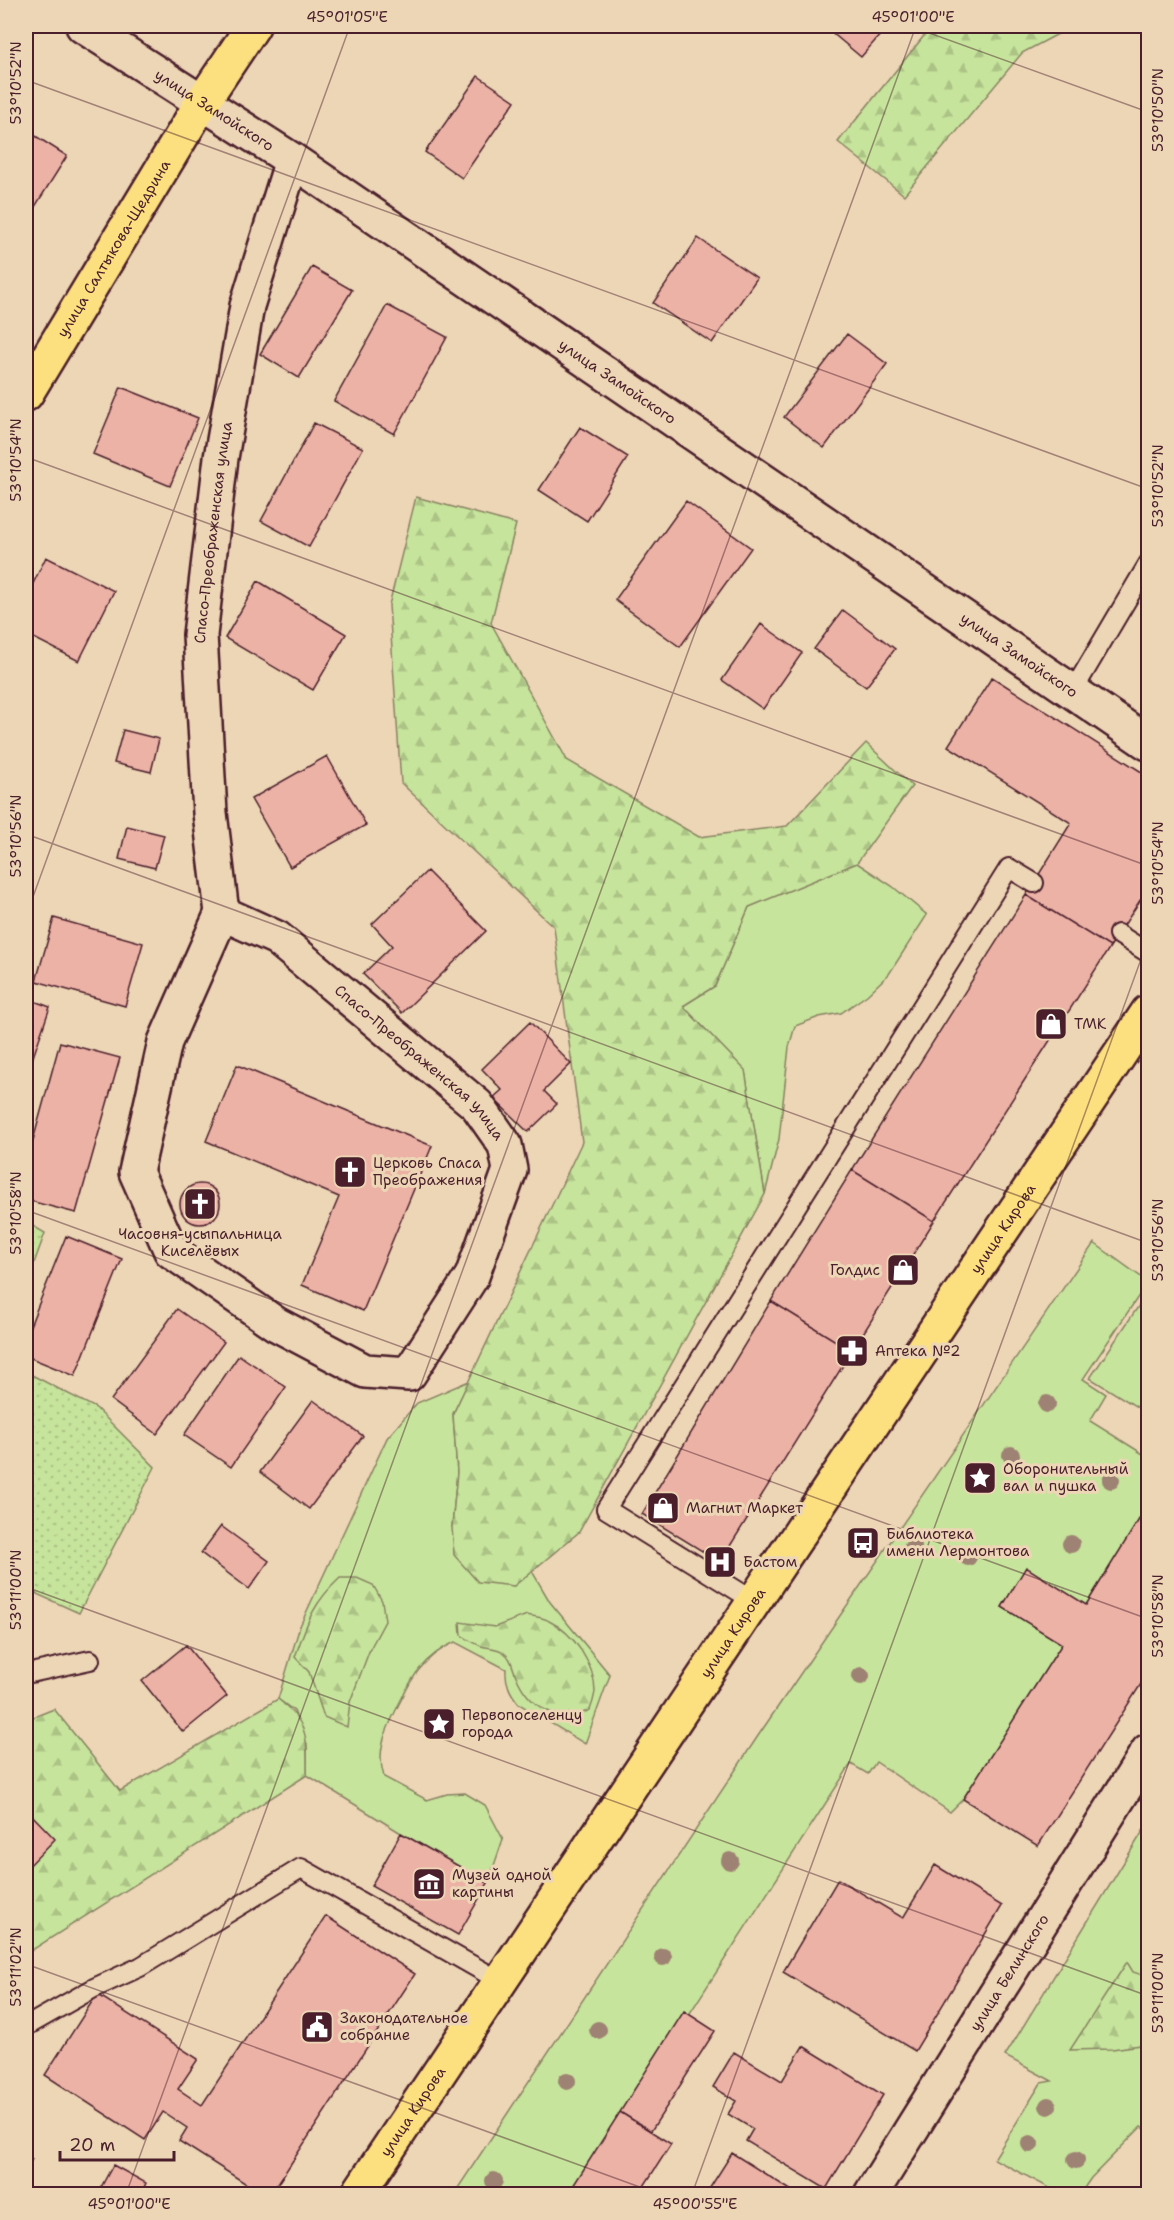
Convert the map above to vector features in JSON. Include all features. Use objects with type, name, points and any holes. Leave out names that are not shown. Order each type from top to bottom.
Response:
[{"type":"main road","name":"улица Салтыкова-Щедрина","points":[[26,394],[201,104],[254,26]]},
{"type":"main road","name":"улица Кирова","points":[[358,2194],[1149,1012]]},
{"type":"street","name":"улица Замойского","points":[[83,26],[201,104],[292,160],[1149,743]]},
{"type":"street","name":"Спасо-Преображенская улица","points":[[222,913],[277,938],[477,1105],[505,1145],[510,1170],[472,1276],[409,1374],[365,1371],[276,1324],[171,1251],[136,1172],[165,1042],[222,913],[210,813],[200,635],[221,458],[247,306],[292,160]]},
{"type":"street","name":"улица Белинского","points":[[871,2194],[1149,1751]]},
{"type":"lane","points":[[1073,691],[1149,564]]},
{"type":"lane","points":[[754,1601],[606,1509],[1009,868],[1034,882]]},
{"type":"lane","points":[[1118,934],[1149,953]]},
{"type":"lane","points":[[26,1674],[90,1660]]},
{"type":"lane","points":[[27,2026],[94,1988],[140,1967],[301,1868],[500,1982]]},
{"type":"green space","points":[[932,26],[1073,26],[1022,53],[904,195],[838,142]]},
{"type":"green space","points":[[416,497],[516,524],[491,623],[567,760],[699,837],[787,826],[866,743],[912,786],[857,863],[749,907],[715,986],[683,1006],[745,1070],[765,1194],[579,1532],[514,1586],[478,1582],[454,1555],[452,1527],[457,1472],[453,1414],[582,1142],[554,927],[401,783],[389,605]]},
{"type":"green space","points":[[857,863],[892,886],[927,915],[889,974],[867,995],[841,1013],[819,1017],[795,1026],[789,1047],[779,1139],[765,1194],[745,1071],[683,1006],[715,986],[749,907]]},
{"type":"green space","points":[[26,1222],[45,1233],[26,1285]]},
{"type":"green space","points":[[1094,1243],[1148,1282],[1083,1379],[1106,1394],[1090,1421],[1148,1457],[1148,1505],[1086,1605],[1026,1568],[1002,1607],[1062,1644],[963,1799],[950,1812],[876,1762],[868,1774],[851,1764],[573,2194],[454,2194],[758,1736]]},
{"type":"green space","points":[[1148,1292],[1148,1414],[1090,1378]]},
{"type":"green space","points":[[26,1372],[96,1408],[155,1467],[79,1613],[26,1589]]},
{"type":"green space","points":[[469,1381],[453,1414],[457,1472],[452,1527],[513,1586],[532,1571],[550,1602],[610,1675],[585,1744],[519,1704],[509,1688],[506,1669],[455,1642],[426,1662],[407,1688],[383,1742],[381,1759],[384,1777],[427,1800],[447,1794],[465,1793],[485,1805],[503,1839],[488,1883],[307,1775],[307,1745],[294,1711],[278,1699],[300,1626],[387,1438],[417,1403]]},
{"type":"green space","points":[[340,1578],[357,1578],[373,1585],[382,1601],[385,1621],[370,1649],[350,1702],[347,1727],[324,1717],[309,1672],[295,1657],[307,1624],[317,1605]]},
{"type":"green space","points":[[527,1615],[544,1619],[558,1626],[567,1633],[581,1651],[594,1682],[595,1692],[590,1710],[567,1715],[546,1710],[537,1704],[522,1687],[506,1654],[481,1646],[461,1635],[460,1622],[495,1627]]},
{"type":"green space","points":[[278,1699],[301,1724],[306,1741],[307,1775],[26,1954],[26,1720],[54,1709],[120,1791]]},
{"type":"green space","points":[[1148,1823],[1148,2131],[1141,2127],[1091,2178],[1080,2194],[1061,2194],[994,2159],[1041,2083],[1052,2081],[1005,2056]]},
{"type":"green space","points":[[1127,1962],[1133,1972],[1142,1975],[1148,1971],[1148,2044],[1112,2049],[1070,2050]]},
{"type":"building","points":[[824,26],[888,26],[861,57]]},
{"type":"building","points":[[478,76],[515,101],[462,178],[425,152]]},
{"type":"building","points":[[26,130],[67,156],[26,221]]},
{"type":"building","points":[[698,238],[757,278],[712,343],[653,303]]},
{"type":"building","points":[[312,267],[352,290],[299,378],[260,354]]},
{"type":"building","points":[[387,305],[447,337],[394,434],[334,401]]},
{"type":"building","points":[[847,334],[887,364],[824,448],[784,417]]},
{"type":"building","points":[[121,387],[198,418],[170,486],[93,454]]},
{"type":"building","points":[[314,423],[363,448],[309,547],[261,521]]},
{"type":"building","points":[[580,427],[628,457],[587,521],[539,490]]},
{"type":"building","points":[[686,501],[751,548],[680,647],[615,600]]},
{"type":"building","points":[[46,557],[114,591],[79,661],[26,634],[26,598]]},
{"type":"building","points":[[258,581],[346,634],[313,690],[225,638]]},
{"type":"building","points":[[843,610],[895,649],[866,687],[814,649]]},
{"type":"building","points":[[761,624],[802,653],[763,709],[722,680]]},
{"type":"building","points":[[992,677],[1148,776],[1148,888],[1110,947],[1026,895],[1071,823],[948,746]]},
{"type":"building","points":[[123,730],[159,739],[151,772],[114,763]]},
{"type":"building","points":[[327,756],[366,825],[290,867],[251,799]]},
{"type":"building","points":[[127,826],[164,835],[155,868],[119,859]]},
{"type":"building","points":[[427,871],[486,931],[402,1013],[363,974],[392,946],[372,924]]},
{"type":"building","points":[[1026,895],[1110,947],[934,1221],[852,1170]]},
{"type":"building","points":[[54,918],[143,943],[125,1006],[36,981]]},
{"type":"building","points":[[26,998],[50,1007],[31,1063],[26,1062]]},
{"type":"building","points":[[530,1022],[571,1064],[544,1091],[557,1104],[528,1132],[493,1098],[502,1090],[482,1069]]},
{"type":"building","points":[[60,1042],[120,1058],[76,1213],[26,1200],[26,1166]]},
{"type":"building","name":"Церковь Спаса Преображения","points":[[237,1065],[432,1146],[363,1311],[302,1285],[339,1197],[206,1141]]},
{"type":"building","points":[[852,1170],[934,1221],[852,1351],[771,1301]]},
{"type":"building","name":"Часовня-усыпальница Киселёвых","points":[[200,1184],[208,1185],[214,1190],[219,1196],[219,1212],[214,1218],[208,1223],[200,1224],[192,1223],[186,1218],[181,1212],[180,1204],[181,1196],[186,1190],[192,1185]]},
{"type":"building","points":[[66,1236],[122,1259],[75,1376],[26,1356],[26,1336]]},
{"type":"building","points":[[771,1301],[852,1351],[720,1562],[642,1514]]},
{"type":"building","points":[[177,1309],[224,1342],[157,1434],[111,1400]]},
{"type":"building","points":[[239,1355],[286,1387],[231,1467],[184,1435]]},
{"type":"building","points":[[313,1400],[363,1436],[309,1509],[260,1472]]},
{"type":"building","points":[[1148,1505],[1148,1673],[1038,1846],[963,1799],[1062,1644],[1002,1607],[1026,1567],[1086,1605]]},
{"type":"building","points":[[221,1526],[269,1561],[249,1589],[201,1553]]},
{"type":"building","points":[[186,1645],[227,1696],[183,1732],[142,1681]]},
{"type":"building","points":[[26,1809],[55,1839],[26,1869]]},
{"type":"building","name":"Музей одной картины","points":[[401,1833],[488,1883],[458,1935],[371,1886]]},
{"type":"building","points":[[935,1865],[1002,1906],[915,2051],[783,1972],[838,1879],[903,1918]]},
{"type":"building","name":"Законодательное собрание","points":[[326,1916],[415,1974],[271,2194],[262,2194],[179,2141],[187,2128],[163,2112],[145,2140],[45,2075],[97,1994],[198,2059],[178,2089],[202,2105]]},
{"type":"building","points":[[684,2011],[715,2031],[651,2131],[620,2112]]},
{"type":"building","points":[[803,2046],[883,2095],[826,2189],[746,2141],[753,2129],[728,2114],[736,2101],[713,2087],[734,2052],[782,2081]]},
{"type":"building","points":[[620,2112],[671,2144],[639,2194],[568,2194]]},
{"type":"building","points":[[732,2153],[797,2194],[706,2194]]},
{"type":"building","points":[[26,2155],[32,2159],[26,2170]]},
{"type":"building","points":[[113,2165],[146,2183],[141,2194],[104,2194],[99,2191]]},
{"type":"place","name":"ТМК","points":[[1051,1024]]},
{"type":"place","name":"Церковь Спаса Преображения","points":[[350,1172]]},
{"type":"place","name":"Часовня-усыпальница Киселёвых","points":[[200,1204]]},
{"type":"place","name":"Голдис","points":[[903,1270]]},
{"type":"place","name":"Аптека №2","points":[[852,1351]]},
{"type":"place","name":"Оборонительный вал и пушка","points":[[980,1478]]},
{"type":"place","name":"Магнит Маркет","points":[[663,1508]]},
{"type":"place","name":"Библиотека имени Лермонтова","points":[[863,1543]]},
{"type":"place","name":"Бастом","points":[[720,1562]]},
{"type":"place","name":"Первопоселенцу города","points":[[439,1724]]},
{"type":"place","name":"Музей одной картины","points":[[429,1884]]},
{"type":"place","name":"Законодательное собрание","points":[[317,2027]]}]
